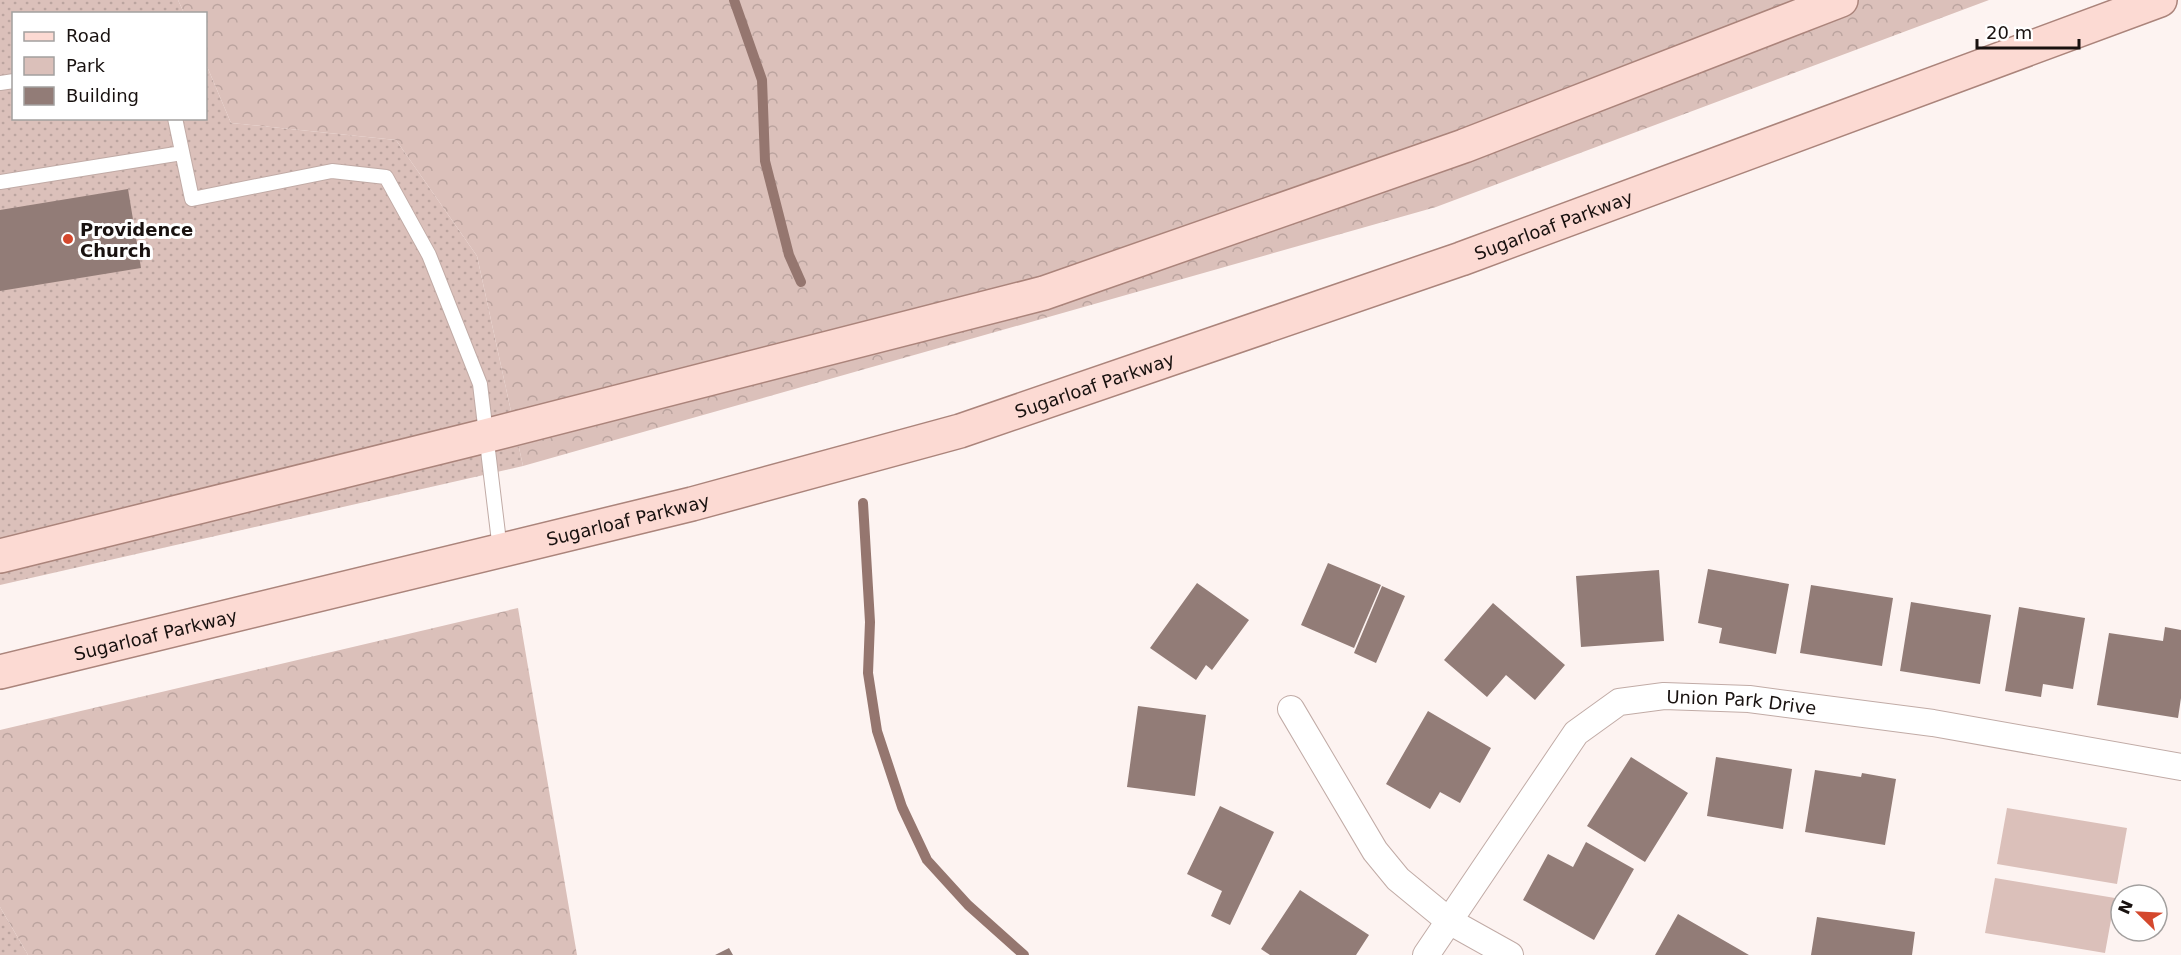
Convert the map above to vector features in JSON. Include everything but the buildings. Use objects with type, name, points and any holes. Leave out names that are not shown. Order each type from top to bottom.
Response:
[{"type":"main road","points":[[0,556],[485,436],[1044,293],[1464,146],[1841,0]]},
{"type":"main road","name":"Sugarloaf Parkway","points":[[0,672],[692,504],[960,431],[1461,259],[2160,0]]},
{"type":"street","name":"Union Park Drive","points":[[1426,955],[1576,733],[1618,702],[1664,696],[1749,699],[1933,723],[2181,767]]},
{"type":"street","points":[[1291,709],[1375,851],[1398,879],[1449,921],[1510,955]]},
{"type":"lane","points":[[175,120],[192,199],[332,171],[386,177],[429,255],[480,384],[500,550]]},
{"type":"lane","points":[[0,182],[182,153]]},
{"type":"green space","points":[[0,0],[178,0],[184,12],[12,12],[12,120],[207,120],[207,66],[231,123],[396,140],[477,256],[523,466],[0,585]]},
{"type":"green space","points":[[178,0],[1989,0],[1436,207],[523,466],[477,256],[396,140],[231,123],[207,66],[207,12],[184,12]]},
{"type":"green space","points":[[518,608],[577,955],[28,955],[0,907],[0,730]]},
{"type":"green space","points":[[2007,808],[2127,828],[2117,883],[1997,864]]},
{"type":"green space","points":[[1995,878],[2109,897],[2109,931],[2105,953],[1985,933]]},
{"type":"green space","points":[[0,907],[28,955],[0,955]]},
{"type":"waterway","points":[[734,0],[762,80],[765,161],[789,255],[801,282]]},
{"type":"waterway","points":[[863,503],[870,622],[868,673],[877,731],[902,807],[927,860],[968,905],[1024,955]]},
{"type":"place","name":"Providence Church","points":[[68,239]]}]
